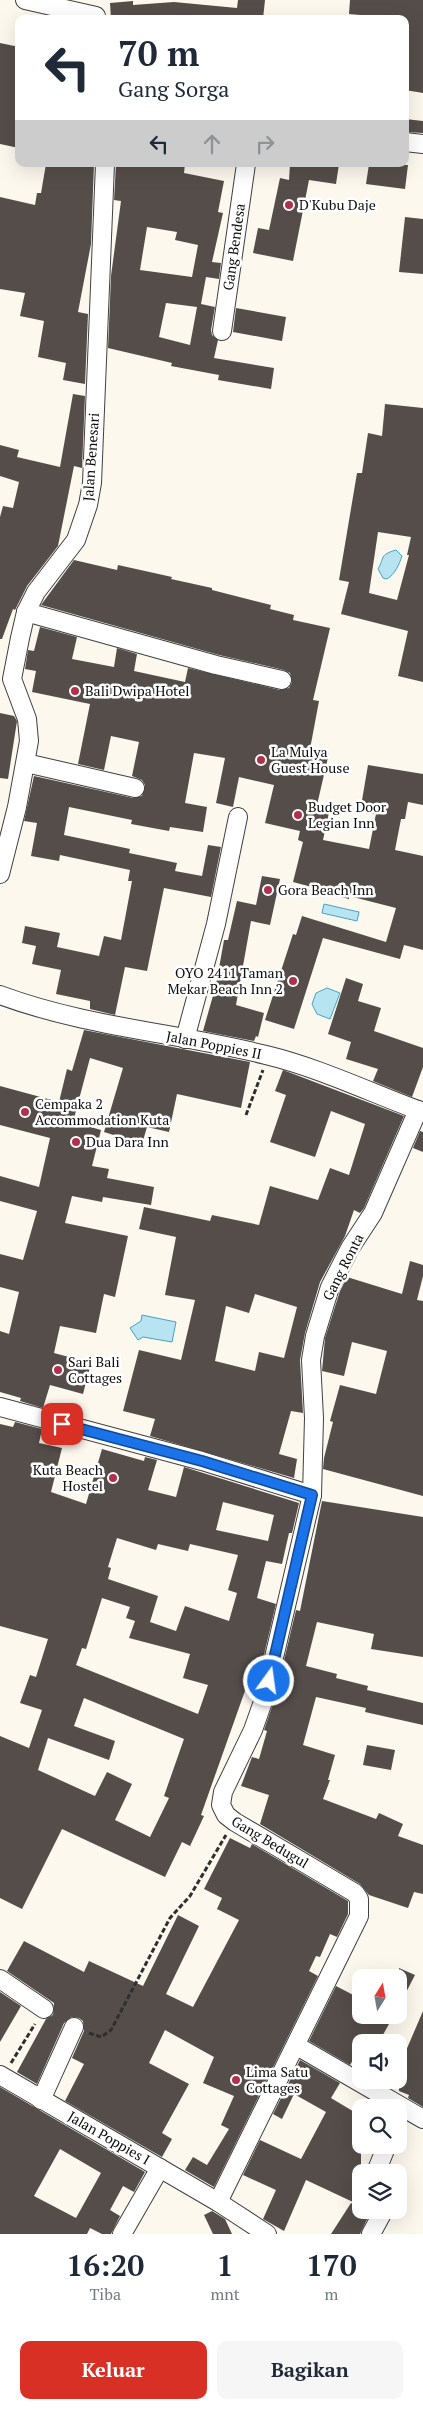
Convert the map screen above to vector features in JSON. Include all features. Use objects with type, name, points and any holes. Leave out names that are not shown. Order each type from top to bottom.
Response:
[{"type":"street","points":[[25,0],[94,11]]},
{"type":"street","points":[[409,142],[423,144]]},
{"type":"street","name":"Jalan Benesari","points":[[0,874],[26,763],[29,741],[27,719],[12,679],[26,612],[36,592],[76,540],[88,504],[92,483],[105,167]]},
{"type":"street","name":"Gang Bendesa","points":[[222,331],[246,167]]},
{"type":"street","points":[[26,612],[216,665],[282,680]]},
{"type":"street","points":[[26,763],[135,788]]},
{"type":"street","points":[[185,1039],[216,924],[238,817]]},
{"type":"street","name":"Jalan Poppies II","points":[[0,995],[81,1018],[266,1055],[316,1070],[420,1111]]},
{"type":"street","name":"Gang Ronta","points":[[312,1495],[314,1418],[311,1360],[320,1318],[330,1287],[350,1248],[373,1213],[420,1111]]},
{"type":"street","points":[[0,1407],[202,1461],[312,1495]]},
{"type":"street","name":"Gang Bedugul","points":[[218,2202],[297,2046],[359,1916],[359,1899],[355,1893],[235,1822],[226,1815],[221,1805],[223,1792],[253,1730],[265,1696],[312,1495]]},
{"type":"street","points":[[0,1979],[44,2009]]},
{"type":"street","points":[[41,2100],[74,2027]]},
{"type":"street","points":[[297,2046],[380,2099]]},
{"type":"street","name":"Jalan Poppies I","points":[[1,2075],[218,2202],[267,2234]]},
{"type":"street","points":[[407,2114],[423,2118]]},
{"type":"street","points":[[122,2234],[160,2168]]},
{"type":"street","points":[[371,2234],[379,2219]]},
{"type":"path","points":[[246,1115],[262,1076],[266,1055]]},
{"type":"path","points":[[74,2027],[101,2036],[111,2030],[170,1918],[190,1896],[235,1822]]},
{"type":"path","points":[[1,2075],[44,2009]]},
{"type":"water","points":[[396,550],[402,556],[398,566],[390,577],[387,579],[383,578],[378,569],[383,557],[387,553]]},
{"type":"water","points":[[324,904],[359,912],[357,921],[322,913]]},
{"type":"water","points":[[327,988],[340,993],[330,1019],[317,1014],[312,1004],[316,993]]},
{"type":"water","points":[[142,1315],[176,1322],[172,1342],[143,1337],[138,1340],[130,1328],[141,1321]]},
{"type":"building","points":[[238,0],[265,0],[263,15],[111,15],[110,3],[133,1],[133,5],[174,2],[237,8]]},
{"type":"building","points":[[350,0],[423,0],[423,93],[409,91],[409,15],[349,14]]},
{"type":"building","points":[[0,43],[15,46],[15,147],[0,144]]},
{"type":"building","points":[[409,119],[423,121],[423,133],[409,132]]},
{"type":"building","points":[[45,167],[94,167],[91,244],[78,312],[88,314],[85,384],[63,380],[66,363],[38,357],[44,321],[20,316],[25,293],[0,289],[0,197],[35,205],[37,193],[41,193]]},
{"type":"building","points":[[116,167],[185,167],[184,173],[224,181],[218,212],[223,213],[212,262],[221,263],[219,279],[206,277],[201,304],[215,307],[211,330],[212,335],[218,340],[214,358],[274,368],[271,389],[218,380],[219,375],[171,366],[172,363],[108,348],[111,276],[121,201],[114,200]],"holes":[[[147,227],[177,232],[175,240],[198,245],[192,277],[140,270]],[[166,303],[197,307],[190,345],[159,337]]]},
{"type":"building","points":[[290,167],[339,167],[336,184],[309,180],[293,261],[253,253],[258,228],[269,230],[280,178],[289,180]]},
{"type":"building","points":[[369,167],[408,167],[405,189],[366,184]]},
{"type":"building","points":[[405,217],[423,219],[423,274],[399,272]]},
{"type":"building","points":[[236,308],[286,317],[282,341],[233,332]]},
{"type":"building","points":[[73,394],[85,396],[82,468],[74,466],[58,546],[27,586],[15,610],[13,609],[2,639],[0,639],[0,517],[3,506],[13,508],[19,482],[0,476],[0,445],[19,450],[17,457],[60,467]]},
{"type":"building","points":[[385,404],[423,408],[423,682],[398,676],[408,631],[341,614],[349,582],[339,580],[357,473],[362,473],[368,433],[382,436]],"holes":[[[378,532],[411,537],[407,555],[409,555],[397,600],[369,593]]]},
{"type":"building","points":[[74,560],[117,570],[118,565],[172,577],[171,579],[212,588],[212,590],[271,605],[270,609],[294,615],[293,620],[330,628],[313,700],[319,701],[310,749],[329,753],[317,805],[330,808],[323,840],[369,849],[376,814],[360,812],[368,765],[423,774],[423,805],[408,802],[405,819],[401,819],[395,850],[423,856],[423,950],[404,945],[400,959],[323,938],[294,1029],[265,1020],[293,934],[296,935],[302,916],[386,942],[396,908],[349,896],[349,899],[293,882],[303,842],[298,840],[300,831],[265,823],[274,785],[239,777],[233,807],[216,803],[225,758],[194,753],[185,803],[207,807],[203,832],[170,827],[169,831],[131,824],[132,820],[69,807],[64,835],[130,849],[129,853],[177,863],[175,871],[202,876],[208,845],[221,847],[211,897],[164,888],[147,971],[125,967],[115,1015],[90,1009],[90,1001],[56,994],[61,970],[32,964],[36,946],[22,943],[25,926],[60,933],[57,947],[99,956],[104,936],[121,940],[132,881],[128,881],[130,870],[60,855],[59,861],[31,856],[37,823],[24,821],[34,776],[133,798],[142,796],[145,785],[142,780],[132,776],[139,742],[111,736],[104,770],[78,764],[90,704],[32,692],[36,671],[25,669],[28,650],[34,651],[40,627],[77,637],[72,659],[114,667],[117,648],[137,654],[134,671],[185,682],[188,668],[280,690],[289,688],[292,682],[290,673],[284,670],[219,655],[41,605]]},
{"type":"building","points":[[0,713],[14,716],[17,721],[8,779],[0,778]]},
{"type":"building","points":[[262,876],[280,879],[270,925],[251,921],[236,1005],[264,1013],[258,1037],[256,1036],[254,1041],[203,1031],[216,985],[224,940],[228,940],[237,901],[256,905]]},
{"type":"building","points":[[346,978],[363,984],[358,1001],[381,1008],[374,1031],[423,1048],[423,1067],[412,1097],[373,1081],[378,1069],[346,1059],[351,1042],[328,1034]]},
{"type":"building","points":[[84,1030],[250,1062],[241,1108],[177,1094],[169,1132],[147,1127],[142,1144],[104,1132],[123,1068],[90,1058],[73,1122],[101,1130],[92,1166],[109,1169],[107,1178],[154,1187],[151,1205],[103,1197],[102,1202],[72,1196],[65,1223],[128,1236],[115,1297],[104,1294],[96,1333],[60,1326],[54,1353],[91,1363],[83,1394],[50,1385],[43,1408],[20,1401],[21,1398],[0,1392],[0,1331],[9,1334],[19,1292],[0,1287],[0,1254],[23,1260],[37,1211],[0,1201],[0,1176],[39,1187],[50,1138],[0,1125],[0,1086],[59,1102],[67,1069],[72,1071]]},
{"type":"building","points":[[283,1070],[404,1116],[364,1208],[360,1213],[354,1210],[345,1236],[320,1282],[305,1333],[300,1360],[303,1413],[291,1411],[279,1454],[297,1459],[294,1478],[150,1436],[155,1419],[123,1411],[139,1350],[181,1360],[195,1300],[165,1295],[176,1237],[139,1229],[144,1207],[210,1221],[212,1215],[259,1225],[270,1186],[318,1200],[330,1168],[349,1175],[365,1124],[331,1111],[315,1157],[270,1142],[286,1095],[275,1091]],"holes":[[[255,1294],[297,1307],[284,1358],[259,1352],[255,1371],[215,1361],[226,1306],[249,1313]]]},
{"type":"building","points":[[420,1131],[423,1132],[423,1152],[413,1148]]},
{"type":"building","points":[[410,1261],[423,1265],[423,1276],[417,1300],[423,1301],[423,1496],[323,1469],[333,1422],[330,1421],[340,1385],[376,1394],[387,1351],[352,1342],[344,1376],[322,1371],[325,1338],[340,1291],[347,1277],[402,1294]]},
{"type":"building","points":[[15,1422],[42,1429],[39,1443],[62,1448],[51,1492],[86,1504],[102,1449],[144,1461],[145,1457],[157,1460],[148,1490],[176,1497],[184,1467],[299,1503],[292,1533],[289,1533],[282,1564],[266,1561],[257,1598],[276,1604],[263,1659],[257,1657],[201,1815],[204,1816],[190,1846],[182,1842],[165,1877],[62,1829],[22,1909],[0,1898],[0,1736],[29,1748],[42,1710],[20,1703],[30,1675],[36,1677],[48,1639],[0,1626],[0,1424],[13,1427]],"holes":[[[223,1502],[274,1515],[268,1541],[216,1530]],[[117,1538],[156,1550],[158,1544],[188,1551],[190,1544],[238,1555],[228,1590],[237,1593],[229,1621],[185,1606],[176,1631],[150,1622],[158,1596],[108,1579],[111,1568],[108,1567]],[[102,1598],[130,1607],[126,1618],[135,1621],[129,1638],[190,1654],[183,1678],[208,1685],[198,1714],[76,1665],[82,1648],[86,1649]],[[84,1698],[184,1739],[164,1796],[169,1798],[150,1837],[115,1820],[132,1784],[107,1772],[95,1796],[38,1770],[48,1738],[109,1760],[115,1741],[74,1726]]]},
{"type":"building","points":[[322,1501],[423,1517],[423,1657],[371,1649],[374,1634],[317,1622],[306,1666],[337,1674],[336,1678],[368,1686],[367,1690],[423,1703],[423,1725],[365,1712],[366,1708],[316,1697],[303,1745],[335,1755],[328,1780],[330,1780],[323,1799],[376,1819],[379,1813],[403,1824],[398,1836],[423,1845],[423,1894],[414,1892],[408,1908],[369,1895],[360,1884],[260,1824],[269,1795],[241,1786],[252,1757],[259,1759],[267,1731],[264,1730],[275,1698],[296,1610],[300,1611]]},
{"type":"building","points":[[367,1745],[395,1750],[391,1770],[363,1765]]},
{"type":"building","points":[[230,1838],[250,1848],[252,1844],[348,1901],[348,1914],[337,1937],[330,1934],[320,1957],[316,1956],[309,1971],[318,1976],[214,2187],[185,2170],[193,2157],[207,2165],[229,2129],[221,2125],[234,2096],[203,2083],[214,2057],[165,2030],[149,2063],[189,2084],[162,2133],[172,2139],[162,2157],[65,2101],[84,2064],[72,2058],[84,2031],[83,2021],[79,2018],[72,2017],[64,2023],[37,2084],[17,2072],[46,2019],[53,2015],[54,2003],[7,1971],[24,1941],[84,1972],[89,1961],[143,1986],[178,1915],[199,1926],[166,1994],[193,2007],[239,1920],[217,1909],[222,1898],[204,1889]]},
{"type":"building","points":[[408,1972],[415,1975],[408,1989]]},
{"type":"building","points":[[336,1986],[352,1994],[352,2024],[389,2024],[383,2034],[352,2034],[352,2062],[350,2065],[309,2041]]},
{"type":"building","points":[[0,1992],[21,2006],[0,2042]]},
{"type":"building","points":[[423,2011],[423,2107],[408,2098],[409,2095],[399,2091],[399,2089],[407,2089],[407,2048]]},
{"type":"building","points":[[300,2060],[340,2083],[331,2098],[352,2111],[352,2154],[361,2154],[361,2164],[352,2164],[352,2202],[306,2180],[284,2231],[263,2219],[276,2190],[243,2175],[260,2140],[301,2159],[326,2112],[294,2094],[282,2119],[273,2114]]},
{"type":"building","points":[[0,2087],[145,2172],[134,2192],[123,2186],[110,2210],[120,2216],[111,2234],[102,2234],[90,2228],[87,2234],[0,2234]],"holes":[[[60,2149],[101,2173],[76,2218],[34,2196]]]},
{"type":"building","points":[[351,2203],[352,2219],[367,2219],[360,2234],[331,2234]]},
{"type":"building","points":[[212,2211],[225,2219],[232,2234],[213,2234],[204,2215]]},
{"type":"place","name":"D'Kubu Daje","points":[[289,205]]},
{"type":"place","name":"Bali Dwipa Hotel","points":[[75,691]]},
{"type":"place","name":"La Mulya Guest House","points":[[261,760]]},
{"type":"place","name":"Budget Door Legian Inn","points":[[298,815]]},
{"type":"place","name":"Gora Beach Inn","points":[[268,890]]},
{"type":"place","name":"OYO 2411 Taman Mekar Beach Inn 2","points":[[293,981]]},
{"type":"place","name":"Cempaka 2 Accommodation Kuta","points":[[25,1112]]},
{"type":"place","name":"Dua Dara Inn","points":[[76,1142]]},
{"type":"place","name":"Sari Bali Cottages","points":[[58,1370]]},
{"type":"place","name":"Kuta Beach Hostel","points":[[113,1478]]},
{"type":"place","name":"Lima Satu Cottages","points":[[236,2080]]},
{"type":"route","points":[[62,1424],[202,1461],[312,1495],[269,1681]]}]
